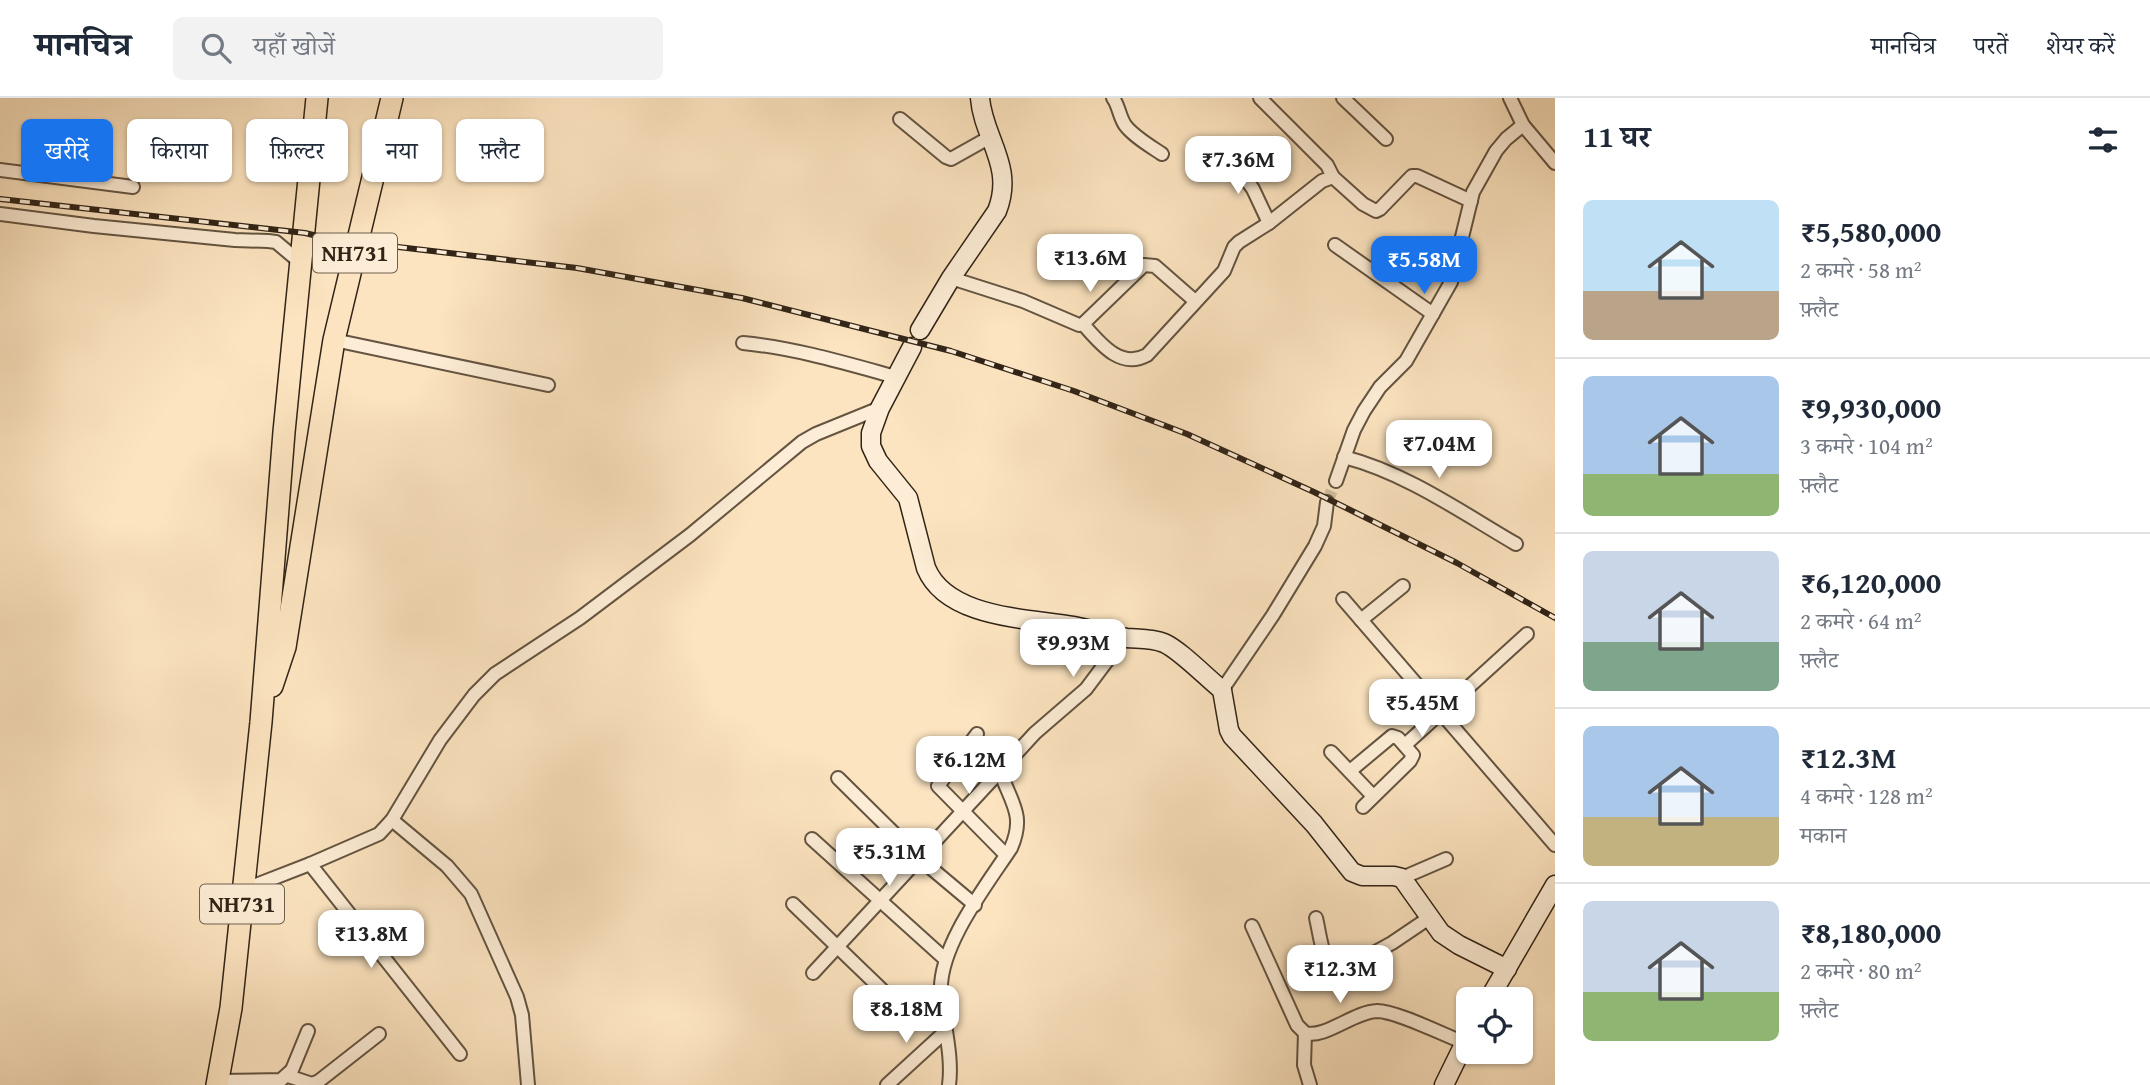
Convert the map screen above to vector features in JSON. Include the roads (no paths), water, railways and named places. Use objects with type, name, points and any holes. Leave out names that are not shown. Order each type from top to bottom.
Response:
[{"type":"highway","name":"NH731","points":[[218,1083],[231,1008],[261,722],[284,432],[317,98]]},
{"type":"highway","name":"NH731","points":[[261,722],[285,648],[334,340],[391,98]]},
{"type":"street","points":[[920,330],[1001,201],[1002,175],[999,155],[980,98]]},
{"type":"street","points":[[1260,98],[1327,165],[1333,177],[1363,204],[1376,211],[1412,176],[1471,201]]},
{"type":"street","points":[[1343,98],[1386,139]]},
{"type":"street","points":[[1510,98],[1523,125],[1555,163]]},
{"type":"street","points":[[1119,100],[1123,122],[1127,128],[1162,154]]},
{"type":"street","points":[[900,119],[951,159],[992,136]]},
{"type":"street","points":[[1336,481],[1364,411],[1380,387],[1406,362],[1455,270],[1474,192],[1496,151],[1523,125]]},
{"type":"street","points":[[1230,157],[1253,189],[1269,223]]},
{"type":"street","points":[[0,170],[133,187]]},
{"type":"street","points":[[951,278],[1023,301],[1073,323],[1083,324],[1107,352],[1138,360],[1147,355],[1224,271],[1234,247],[1322,181],[1333,177]]},
{"type":"street","points":[[0,214],[235,240],[276,242],[301,263]]},
{"type":"street","points":[[1335,245],[1433,314]]},
{"type":"street","points":[[1083,324],[1144,265],[1155,266],[1195,301]]},
{"type":"street","points":[[334,340],[548,385]]},
{"type":"street","points":[[743,343],[816,355],[896,377]]},
{"type":"street","points":[[912,347],[880,408],[870,433],[871,446],[878,461],[908,498],[926,568],[930,577],[944,592],[952,598],[996,615],[1166,643],[1222,690],[1232,736],[1314,824],[1352,872],[1362,876],[1402,878],[1446,859]]},
{"type":"street","points":[[243,890],[379,834],[392,820],[440,740],[474,695],[495,674],[602,601],[690,535],[802,442],[880,408]]},
{"type":"street","points":[[1344,457],[1399,477],[1516,544]]},
{"type":"street","points":[[1222,690],[1273,615],[1315,546],[1324,526],[1328,502]]},
{"type":"street","points":[[1361,620],[1403,586]]},
{"type":"street","points":[[1343,599],[1555,845]]},
{"type":"street","points":[[1405,745],[1527,635]]},
{"type":"street","points":[[813,973],[1035,733],[1086,689],[1125,638]]},
{"type":"street","points":[[977,734],[938,786],[1006,855]]},
{"type":"street","points":[[1350,771],[1389,737],[1395,736],[1413,755],[1363,807]]},
{"type":"street","points":[[1331,752],[1373,796]]},
{"type":"street","points":[[949,1085],[941,991],[942,969],[955,936],[1017,835],[1017,811],[1001,770]]},
{"type":"street","points":[[838,778],[919,858],[975,905]]},
{"type":"street","points":[[392,820],[447,866],[471,894],[519,1006],[528,1085]]},
{"type":"street","points":[[812,839],[945,960]]},
{"type":"street","points":[[310,864],[460,1055]]},
{"type":"street","points":[[1402,878],[1441,933],[1507,969]]},
{"type":"street","points":[[1496,987],[1555,885]]},
{"type":"street","points":[[793,904],[904,1011]]},
{"type":"street","points":[[1316,918],[1327,963],[1337,973],[1392,943],[1429,918]]},
{"type":"street","points":[[1252,926],[1297,1024],[1305,1033],[1304,1065],[1310,1085]]},
{"type":"street","points":[[1305,1033],[1318,1033],[1363,1012],[1381,1011],[1456,1037]]},
{"type":"street","points":[[288,1076],[309,1031]]},
{"type":"street","points":[[887,1085],[946,1031]]},
{"type":"street","points":[[218,1083],[274,1080],[288,1076],[312,1084],[379,1034]]},
{"type":"street","points":[[1444,1085],[1456,1060]]},
{"type":"tunnel","points":[[1327,502],[1336,481]]},
{"type":"railway","points":[[0,199],[305,233],[330,239],[577,268],[742,298],[951,351],[1074,391],[1187,434],[1314,492],[1457,563],[1555,618]]}]
